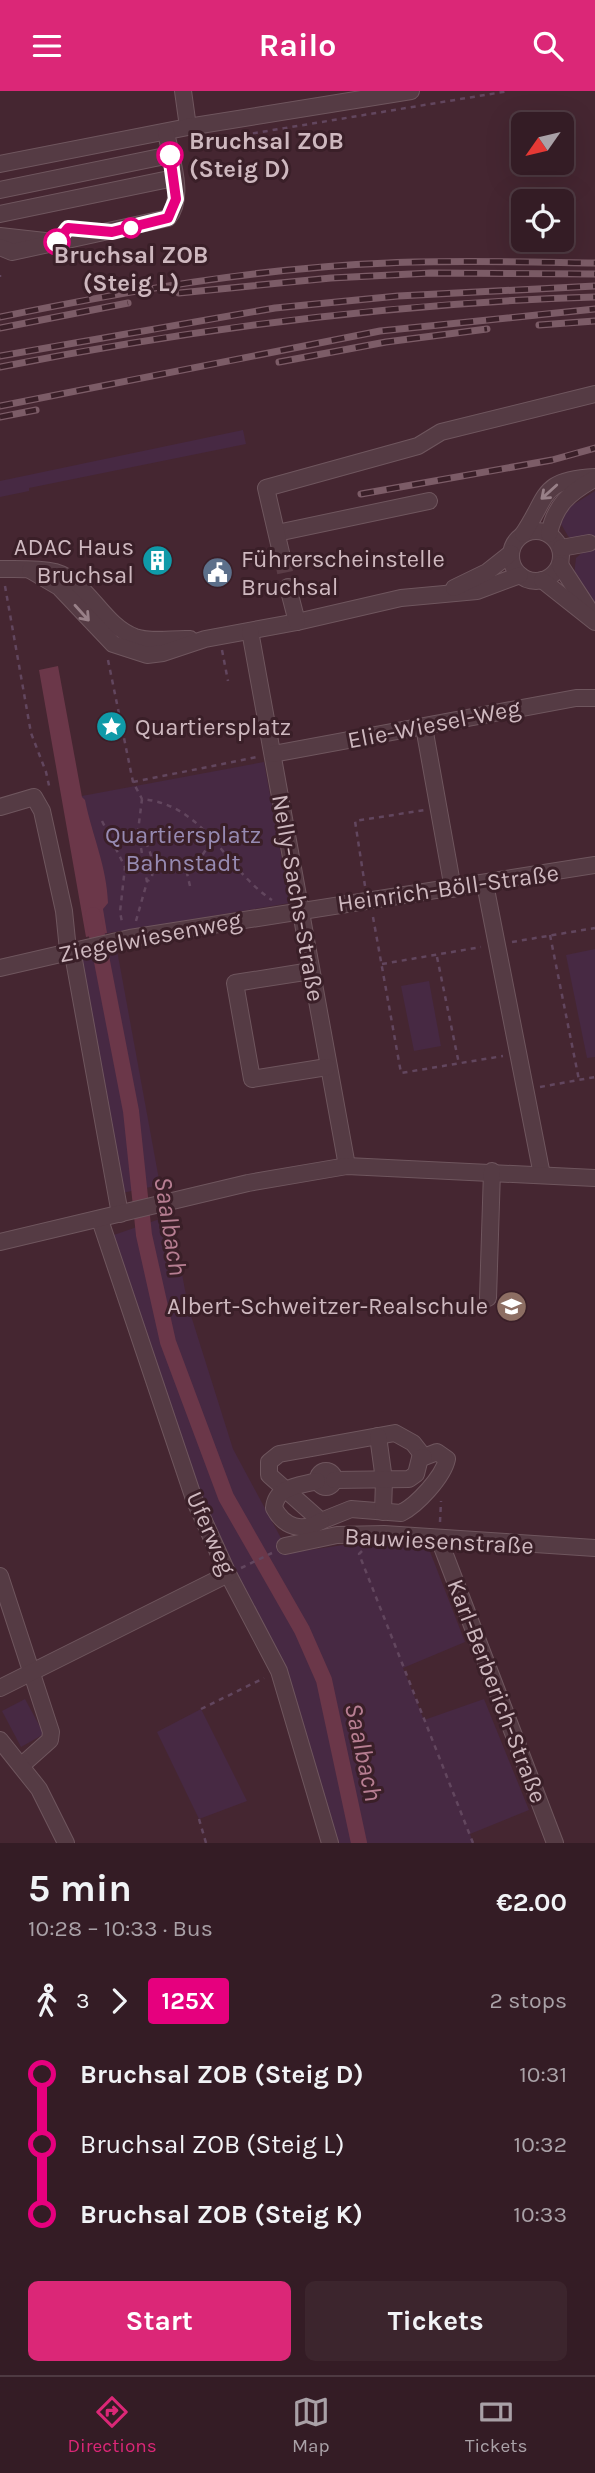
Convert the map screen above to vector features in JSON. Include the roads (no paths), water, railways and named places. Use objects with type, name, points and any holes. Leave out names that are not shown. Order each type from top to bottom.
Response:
[{"type":"street","points":[[183,91],[188,127]]},
{"type":"street","points":[[0,164],[188,127],[411,91]]},
{"type":"street","points":[[0,236],[10,246],[57,242],[68,228],[112,232],[161,222],[168,218],[175,206],[174,178],[166,132]]},
{"type":"street","points":[[0,190],[170,155]]},
{"type":"street","points":[[0,214],[174,178]]},
{"type":"street","points":[[282,557],[266,488],[418,446],[442,432],[595,394]]},
{"type":"street","points":[[520,575],[513,565],[513,545],[523,534],[542,496],[575,478],[595,478]]},
{"type":"street","points":[[595,478],[563,499],[554,512],[549,534],[595,621]]},
{"type":"street","points":[[276,533],[429,501]]},
{"type":"street","points":[[523,534],[536,530],[549,534]]},
{"type":"street","points":[[560,556],[589,543]]},
{"type":"street","points":[[444,593],[487,572],[511,553]]},
{"type":"street","points":[[542,580],[556,572],[560,556]]},
{"type":"street","points":[[1,569],[30,570],[64,576],[109,620],[135,637],[149,640],[212,637],[250,631],[401,598],[477,591],[520,575],[542,580],[556,588],[595,621]]},
{"type":"street","points":[[30,570],[59,587],[103,636],[124,650],[147,655],[163,653],[212,637]]},
{"type":"street","points":[[288,587],[297,622]]},
{"type":"street","name":"Nelly-Sachs-Straße","points":[[250,631],[273,754],[295,911],[311,971],[347,1166]]},
{"type":"street","name":"Elie-Wiesel-Weg","points":[[273,754],[576,698],[595,698]]},
{"type":"street","points":[[424,727],[453,889]]},
{"type":"street","points":[[0,807],[34,797],[42,811],[125,1213]]},
{"type":"street","name":"Heinrich-Böll-Straße","points":[[295,911],[453,889],[595,865]]},
{"type":"street","points":[[485,884],[541,1175]]},
{"type":"street","name":"Ziegelwiesenweg","points":[[0,968],[122,939],[295,911]]},
{"type":"street","points":[[311,971],[235,983],[252,1079],[327,1067]]},
{"type":"street","points":[[0,1242],[248,1183],[347,1166],[595,1178]]},
{"type":"street","points":[[488,1298],[492,1171]]},
{"type":"street","name":"Uferweg","points":[[100,1220],[194,1499],[228,1574],[279,1671],[329,1842]]},
{"type":"street","points":[[321,1521],[269,1475],[267,1468],[274,1457],[395,1433],[404,1436],[424,1457]]},
{"type":"street","points":[[378,1436],[384,1480],[383,1512]]},
{"type":"street","points":[[302,1505],[319,1504],[337,1444]]},
{"type":"street","points":[[441,1453],[447,1459],[445,1467],[406,1511],[398,1514],[351,1509],[299,1527],[284,1522],[274,1509],[278,1495],[284,1490],[326,1481],[384,1480],[412,1477],[420,1458],[441,1453]]},
{"type":"street","points":[[326,1481],[351,1509]]},
{"type":"street","name":"Bauwiesenstraße","points":[[285,1546],[337,1535],[384,1534],[595,1548]]},
{"type":"street","name":"Karl-Berberich-Straße","points":[[439,1539],[555,1843]]},
{"type":"street","points":[[0,1688],[228,1574]]},
{"type":"street","points":[[0,1576],[51,1732],[50,1741],[22,1765]]},
{"type":"street","points":[[0,1740],[39,1789],[66,1843]]},
{"type":"waterway","name":"Saalbach","points":[[93,915],[131,1111],[144,1235],[168,1342],[226,1497],[302,1630],[324,1680],[359,1843]]},
{"type":"tunnel","points":[[282,557],[288,587]]},
{"type":"railway","points":[[0,317],[144,290],[290,270],[414,262],[595,263]]},
{"type":"railway","points":[[179,293],[331,278],[431,273],[595,274]]},
{"type":"railway","points":[[0,356],[275,308],[398,296],[595,286]]},
{"type":"railway","points":[[0,367],[148,340],[296,320],[445,305],[595,297]]},
{"type":"railway","points":[[0,328],[128,303]]},
{"type":"railway","points":[[0,406],[380,331],[595,309]]},
{"type":"railway","points":[[539,325],[595,321]]},
{"type":"railway","points":[[279,362],[386,342],[487,329]]},
{"type":"railway","points":[[0,417],[36,410]]},
{"type":"railway","points":[[361,494],[552,460],[595,448]]},
{"type":"place","name":"Bruchsal ZOB (Steig D)","points":[[170,155]]},
{"type":"place","name":"Bruchsal ZOB (Steig L)","points":[[131,228]]},
{"type":"place","name":"ADAC Haus Bruchsal","points":[[157,561]]},
{"type":"place","name":"Führerscheinstelle Bruchsal","points":[[218,573]]},
{"type":"place","name":"Quartiersplatz","points":[[112,727]]},
{"type":"place","name":"Albert-Schweitzer-Realschule","points":[[511,1306]]},
{"type":"park label","name":"Quartiersplatz Bahnstadt","points":[[183,849]]}]
